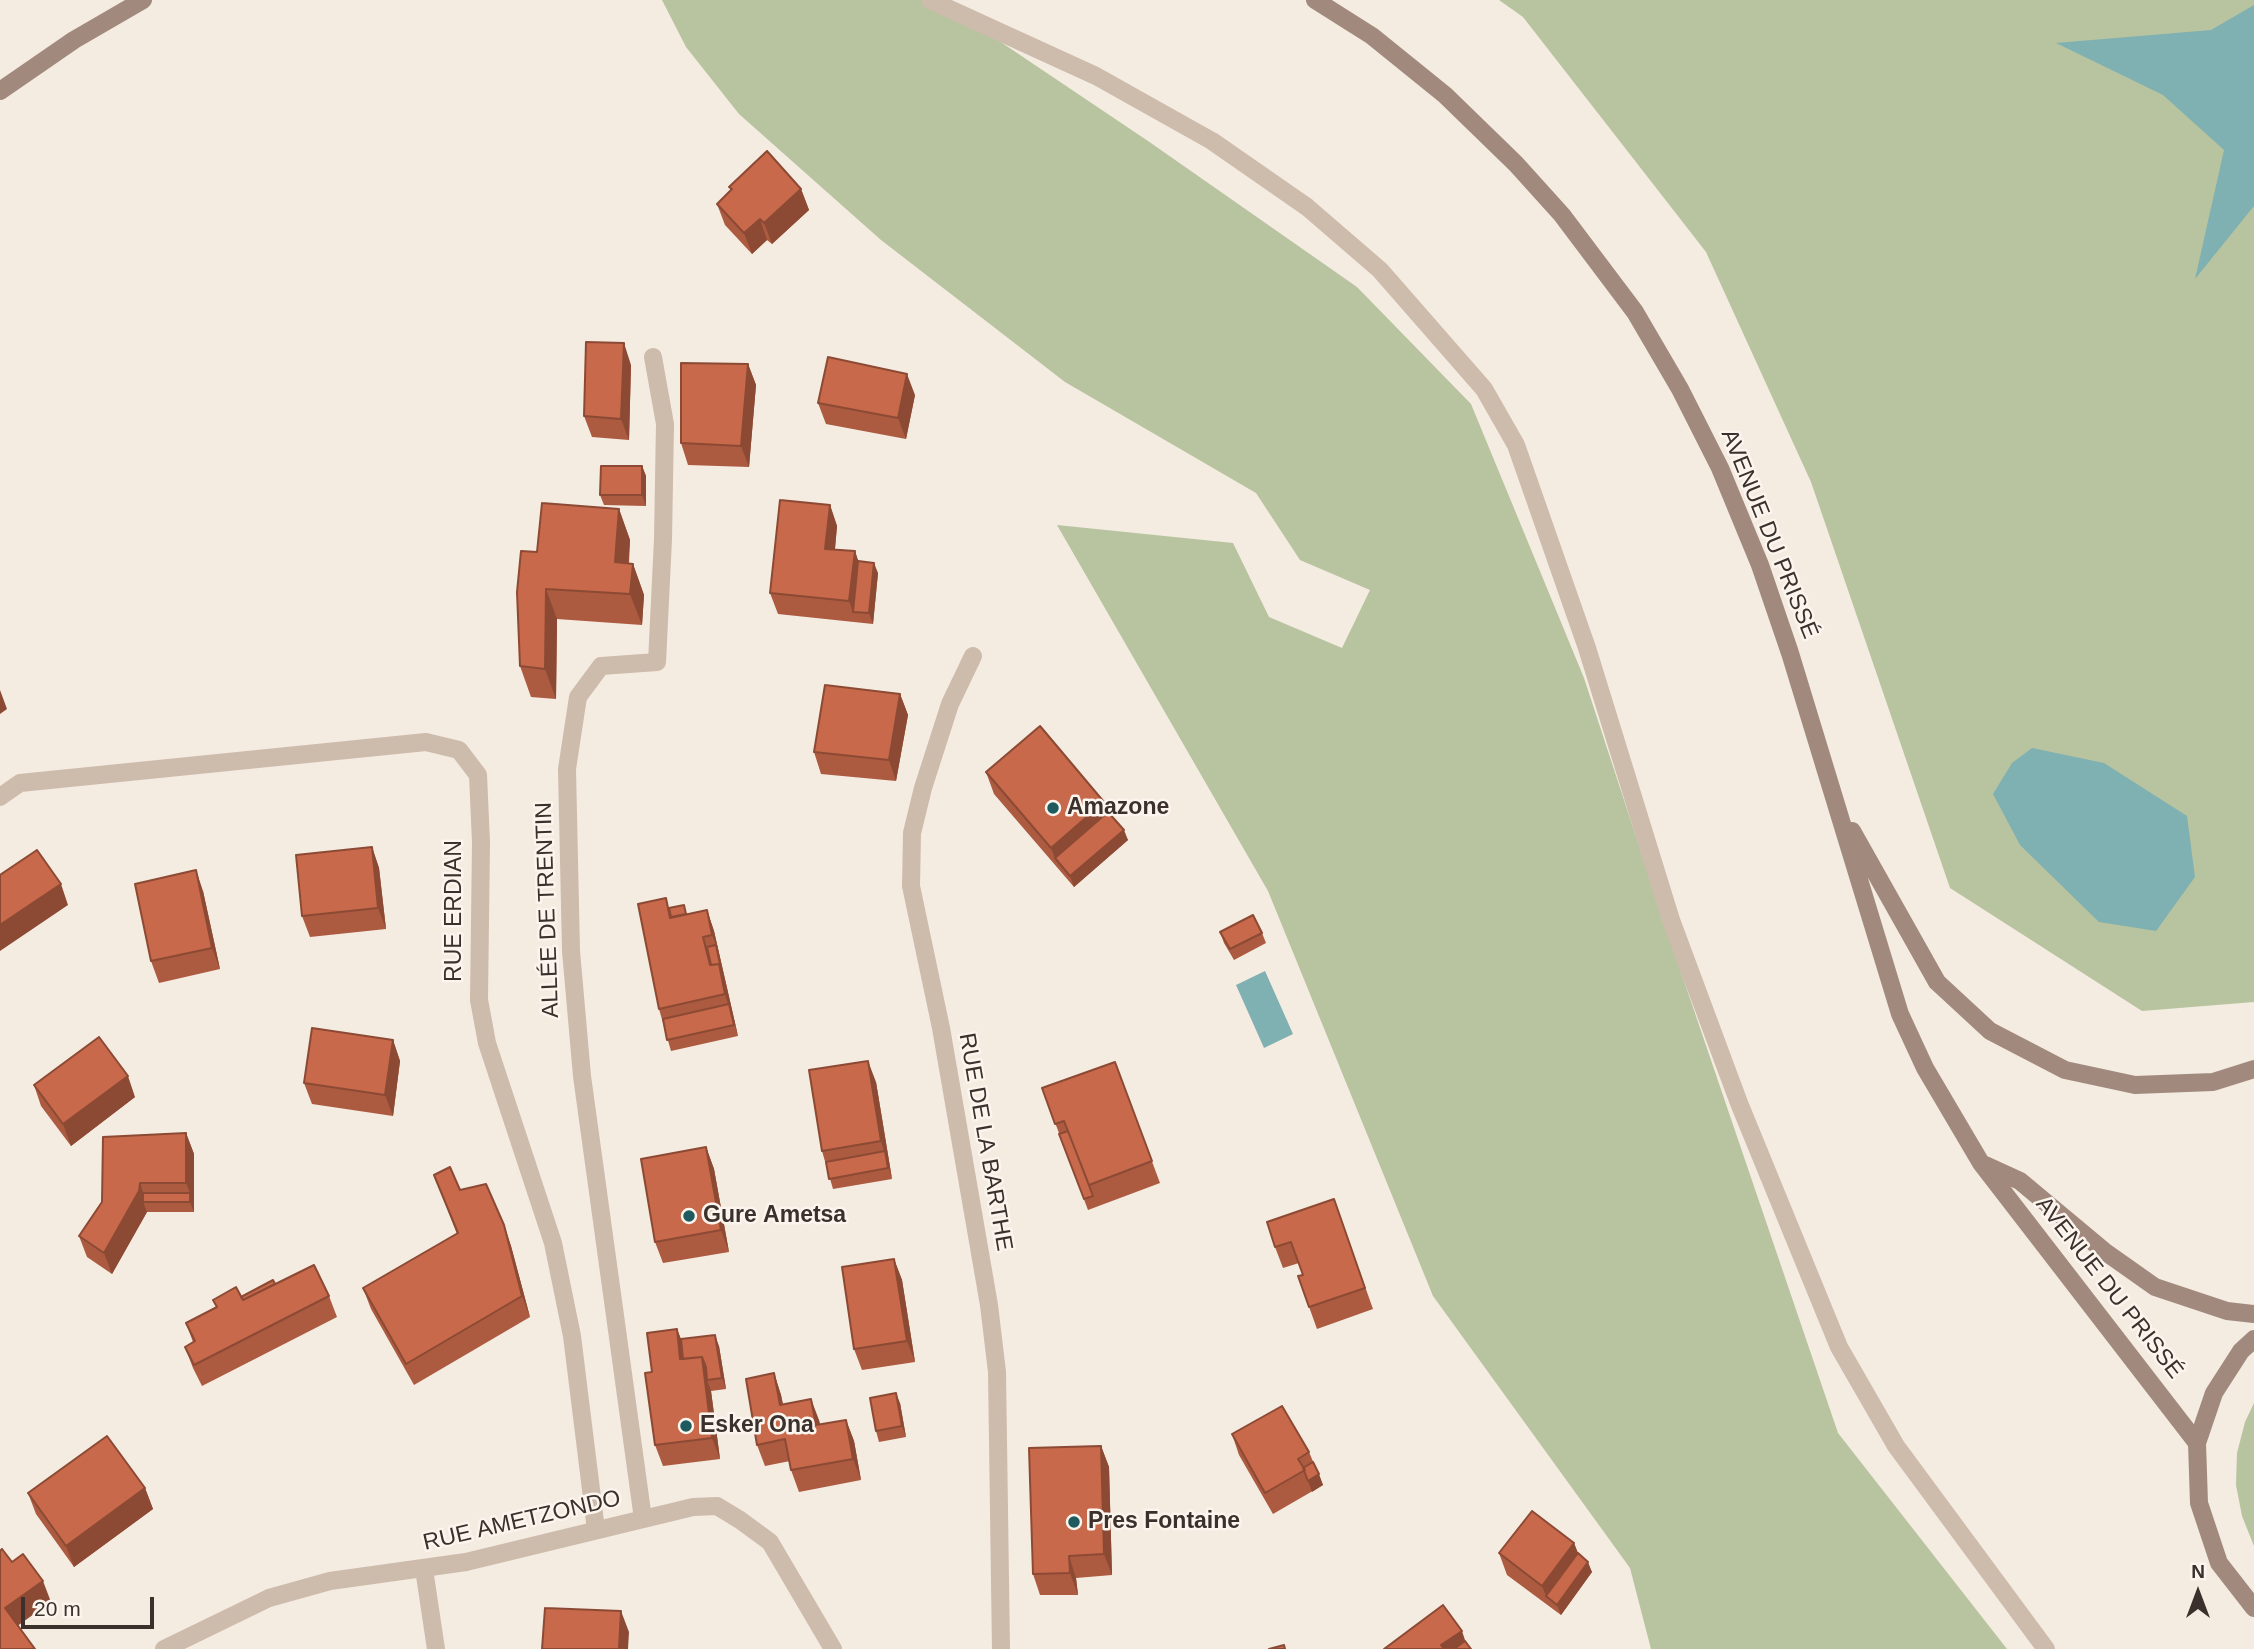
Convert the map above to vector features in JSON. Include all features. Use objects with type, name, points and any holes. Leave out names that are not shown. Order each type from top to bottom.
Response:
[{"type":"main road","points":[[0,91],[74,40],[143,0]]},
{"type":"main road","name":"AVENUE DU PRISSÉ","points":[[1315,0],[1372,36],[1445,95],[1472,121],[1562,215],[1635,312],[1680,389],[1720,468],[1760,565],[1790,653],[1900,1014],[1925,1069],[1964,1130],[1981,1163],[2197,1443]]},
{"type":"main road","points":[[1836,803],[1937,982],[1990,1031],[2065,1070],[2135,1085],[2213,1082],[2254,1069]]},
{"type":"main road","name":"AVENUE DU PRISSÉ","points":[[1981,1163],[2020,1181],[2104,1251],[2155,1287],[2227,1311],[2254,1314]]},
{"type":"main road","points":[[2254,1339],[2241,1351],[2214,1393],[2197,1443],[2199,1503],[2219,1563],[2254,1608]]},
{"type":"street","points":[[930,0],[1096,76],[1212,141],[1307,207],[1380,270],[1484,389],[1516,445],[1587,648],[1671,920],[1739,1102],[1839,1347],[1896,1446],[2046,1649]]},
{"type":"street","name":"ALLÉE DE TRENTIN","points":[[643,1519],[582,1076],[571,951],[566,769],[578,696],[601,666],[657,662],[665,424],[653,357]]},
{"type":"street","name":"RUE DE LA BARTHE","points":[[973,656],[950,704],[923,788],[912,833],[911,886],[941,1028],[989,1305],[997,1372],[1002,1649]]},
{"type":"street","name":"RUE ERDIAN","points":[[0,797],[20,783],[426,743],[459,750],[478,775],[481,842],[479,1000],[487,1043],[553,1243],[572,1336],[596,1530]]},
{"type":"street","name":"RUE AMETZONDO","points":[[164,1649],[269,1598],[330,1581],[492,1557],[693,1507],[716,1506],[770,1542],[833,1649]]},
{"type":"street","points":[[424,1569],[436,1649]]},
{"type":"green space","points":[[662,0],[927,0],[962,16],[1148,141],[1357,287],[1471,404],[1584,678],[1838,1433],[2007,1649],[1651,1649],[1630,1568],[1433,1296],[1268,891],[1057,525],[1233,543],[1269,617],[1342,648],[1370,590],[1300,560],[1256,493],[1065,382],[881,240],[739,114],[686,47]]},
{"type":"green space","points":[[1499,0],[2254,0],[2254,1002],[2142,1011],[1950,888],[1811,482],[1706,252],[1523,17]]},
{"type":"green space","points":[[2254,1403],[2254,1546],[2242,1516],[2236,1485],[2237,1453],[2245,1422]]},
{"type":"water","points":[[2254,5],[2254,206],[2195,279],[2224,150],[2163,95],[2056,43],[2211,30]]},
{"type":"water","points":[[2032,748],[2104,763],[2187,816],[2195,877],[2156,931],[2099,922],[2020,845],[1993,794],[2012,763]]},
{"type":"water","points":[[1265,971],[1293,1034],[1264,1048],[1236,985]]},
{"type":"building","points":[[767,151],[801,189],[764,223],[760,219],[744,233],[717,204],[732,189],[729,187]]},
{"type":"building","points":[[586,342],[624,343],[621,419],[584,416]]},
{"type":"building","points":[[828,357],[907,374],[898,418],[818,403]]},
{"type":"building","points":[[681,363],[748,364],[741,446],[681,443]]},
{"type":"building","points":[[601,466],[642,466],[642,495],[600,495]]},
{"type":"building","points":[[780,500],[830,505],[825,549],[855,551],[849,601],[770,593]]},
{"type":"building","points":[[542,503],[619,509],[615,562],[633,564],[630,594],[546,589],[545,669],[520,666],[517,592],[521,551],[537,552]]},
{"type":"building","points":[[858,561],[874,563],[869,613],[853,612]]},
{"type":"building","points":[[825,685],[900,694],[889,760],[814,752]]},
{"type":"building","name":"Amazone","points":[[1040,726],[1104,802],[1051,848],[986,772]]},
{"type":"building","points":[[1108,812],[1124,830],[1070,876],[1055,858]]},
{"type":"building","points":[[372,847],[378,908],[302,916],[296,855]]},
{"type":"building","points":[[37,850],[61,884],[0,925],[0,875]]},
{"type":"building","points":[[196,870],[212,948],[151,961],[135,884]]},
{"type":"building","points":[[666,898],[670,918],[707,910],[712,935],[703,937],[710,965],[719,964],[725,994],[659,1009],[638,904]]},
{"type":"building","points":[[684,905],[686,914],[671,917],[669,908]]},
{"type":"building","points":[[1253,915],[1262,933],[1230,949],[1220,932]]},
{"type":"building","points":[[716,945],[722,974],[719,964],[711,965],[707,947]]},
{"type":"building","points":[[729,1004],[734,1025],[667,1040],[663,1019]]},
{"type":"building","points":[[312,1028],[393,1040],[385,1095],[304,1083]]},
{"type":"building","points":[[99,1037],[128,1076],[63,1124],[34,1085]]},
{"type":"building","points":[[868,1061],[881,1141],[822,1151],[809,1070]]},
{"type":"building","points":[[1115,1062],[1152,1161],[1089,1185],[1064,1121],[1055,1124],[1042,1088]]},
{"type":"building","points":[[1068,1131],[1093,1196],[1084,1199],[1059,1134]]},
{"type":"building","points":[[186,1133],[186,1183],[140,1183],[139,1191],[104,1253],[79,1236],[102,1202],[103,1137]]},
{"type":"building","name":"Gure Ametsa","points":[[706,1147],[721,1230],[655,1242],[641,1159]]},
{"type":"building","points":[[885,1151],[888,1168],[829,1179],[826,1162]]},
{"type":"building","points":[[450,1167],[460,1190],[486,1184],[504,1225],[522,1296],[406,1364],[363,1288],[458,1233],[434,1175]]},
{"type":"building","points":[[143,1193],[190,1193],[190,1202],[143,1202]]},
{"type":"building","points":[[1334,1199],[1365,1288],[1309,1307],[1298,1276],[1303,1275],[1291,1242],[1275,1247],[1267,1222]]},
{"type":"building","points":[[894,1259],[907,1341],[854,1349],[842,1267]]},
{"type":"building","points":[[314,1265],[329,1296],[194,1365],[185,1347],[195,1341],[186,1323],[217,1307],[213,1300],[236,1287],[243,1300]]},
{"type":"building","points":[[273,1280],[275,1284],[243,1300],[241,1297]]},
{"type":"building","name":"Esker Ona","points":[[677,1329],[680,1359],[702,1357],[712,1438],[655,1445],[645,1373],[652,1372],[647,1333]]},
{"type":"building","points":[[715,1335],[722,1378],[707,1380],[702,1357],[683,1359],[681,1339]]},
{"type":"building","points":[[774,1373],[780,1405],[811,1399],[816,1425],[846,1420],[853,1459],[791,1470],[785,1439],[757,1445],[746,1379]]},
{"type":"building","points":[[896,1393],[902,1426],[876,1431],[870,1398]]},
{"type":"building","points":[[1282,1406],[1309,1452],[1298,1459],[1305,1470],[1265,1493],[1232,1434]]},
{"type":"building","points":[[107,1436],[145,1488],[66,1546],[28,1493]]},
{"type":"building","name":"Pres Fontaine","points":[[1101,1446],[1104,1554],[1069,1556],[1070,1573],[1033,1574],[1029,1448]]},
{"type":"building","points":[[1313,1462],[1319,1474],[1308,1481],[1303,1468]]},
{"type":"building","points":[[1532,1511],[1574,1543],[1542,1586],[1499,1553]]},
{"type":"building","points":[[2,1549],[12,1562],[23,1554],[43,1581],[5,1608],[35,1649],[0,1649]]},
{"type":"building","points":[[1578,1553],[1588,1562],[1557,1605],[1546,1596]]},
{"type":"building","points":[[1443,1605],[1462,1631],[1441,1645],[1444,1649],[1384,1649]]},
{"type":"building","points":[[545,1608],[621,1611],[619,1649],[542,1649]]},
{"type":"building","points":[[1465,1641],[1471,1649],[1454,1649]]},
{"type":"building","points":[[1284,1645],[1285,1649],[1269,1649]]},
{"type":"place","name":"Amazone","points":[[1053,808]]},
{"type":"place","name":"Gure Ametsa","points":[[689,1216]]},
{"type":"place","name":"Esker Ona","points":[[686,1426]]},
{"type":"place","name":"Pres Fontaine","points":[[1074,1522]]}]
